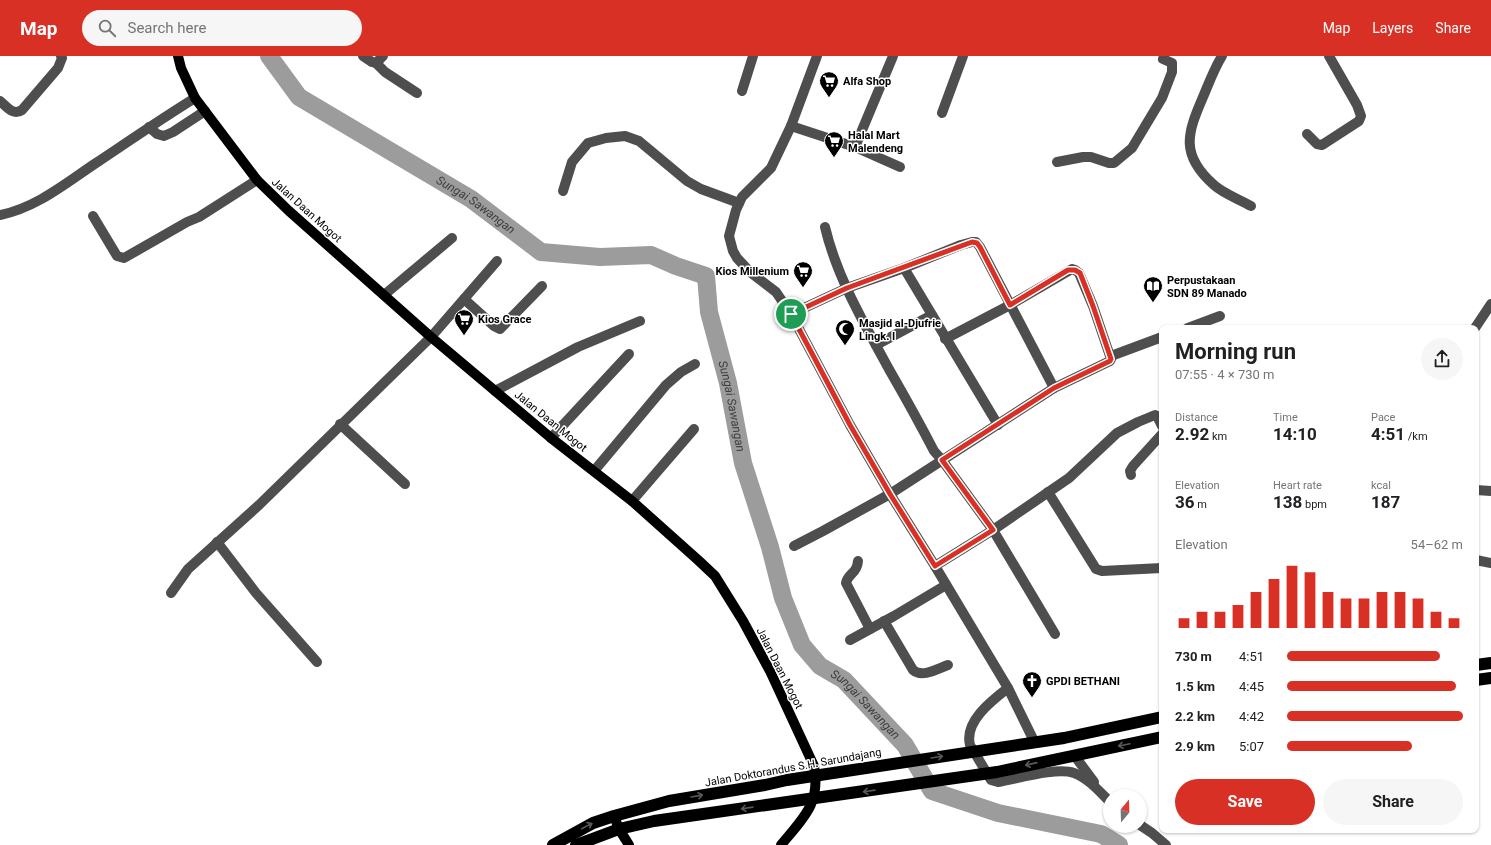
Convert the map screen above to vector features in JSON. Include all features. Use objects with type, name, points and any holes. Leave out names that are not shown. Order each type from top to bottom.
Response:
[{"type":"highway","points":[[1479,665],[1491,663]]},
{"type":"highway","points":[[1479,680],[1491,678]]},
{"type":"highway","name":"Jalan Doktorandus S.H. Sarundajang","points":[[553,845],[593,823],[669,801],[787,780],[1034,741],[1064,738],[1159,718]]},
{"type":"highway","points":[[576,845],[619,829],[660,820],[997,772],[1159,738]]},
{"type":"main road","name":"Jalan Daan Mogot","points":[[178,56],[181,68],[195,98],[257,180],[289,211],[431,337],[551,438],[632,501],[715,576],[743,621],[770,671],[812,758],[817,780],[812,802],[807,813],[781,845]]},
{"type":"main road","points":[[614,816],[619,829],[629,845]]},
{"type":"street","points":[[0,101],[14,112],[18,113],[22,110],[58,68],[62,58],[60,56]]},
{"type":"street","points":[[363,56],[372,62],[380,59],[385,72],[417,93]]},
{"type":"street","points":[[742,91],[753,56]]},
{"type":"street","points":[[818,56],[791,126],[771,168],[739,203],[729,236],[733,251],[737,258],[750,272],[776,292],[791,314],[828,387],[890,494],[1008,688],[1034,741]]},
{"type":"street","points":[[855,147],[893,56]]},
{"type":"street","points":[[942,113],[963,56]]},
{"type":"street","points":[[1057,162],[1091,157],[1109,163],[1114,163],[1132,148],[1162,98],[1172,72],[1172,63],[1163,59],[1164,56]]},
{"type":"street","points":[[1307,134],[1317,144],[1322,145],[1359,121],[1360,116],[1357,105],[1329,56]]},
{"type":"street","points":[[1218,57],[1194,117],[1190,136],[1190,150],[1193,160],[1198,168],[1214,186],[1251,206]]},
{"type":"street","points":[[0,215],[25,208],[46,197],[195,98]]},
{"type":"street","points":[[149,128],[157,134],[164,136],[173,132],[205,111]]},
{"type":"street","points":[[791,126],[855,147],[900,167]]},
{"type":"street","points":[[563,191],[572,162],[588,142],[625,136],[639,141],[687,181],[701,189],[739,203]]},
{"type":"street","points":[[93,216],[117,256],[124,258],[187,222],[199,217],[257,180]]},
{"type":"street","points":[[825,227],[830,246],[847,288],[876,345],[934,451],[993,530],[1055,634]]},
{"type":"street","points":[[384,295],[452,238]]},
{"type":"street","points":[[791,314],[847,288],[904,268],[961,245],[976,242],[1054,388]]},
{"type":"street","points":[[171,593],[188,569],[259,505],[340,424],[431,337],[497,261]]},
{"type":"street","points":[[904,268],[945,339],[998,425]]},
{"type":"street","points":[[794,546],[890,494],[1054,388],[1110,361],[1111,356],[1080,273],[1075,270],[1068,270],[1010,305],[945,339]]},
{"type":"street","points":[[464,299],[494,326],[500,329],[542,286]]},
{"type":"street","points":[[1477,325],[1491,304]]},
{"type":"street","points":[[876,345],[932,315]]},
{"type":"street","points":[[1196,325],[1220,316]]},
{"type":"street","points":[[495,391],[578,347],[640,321]]},
{"type":"street","points":[[1111,356],[1159,338]]},
{"type":"street","points":[[551,438],[629,354]]},
{"type":"street","points":[[594,471],[666,385],[681,372],[695,364]]},
{"type":"street","points":[[935,566],[993,530],[1075,473],[1117,433],[1155,415],[1159,420]]},
{"type":"street","points":[[340,424],[405,484]]},
{"type":"street","points":[[632,501],[694,429]]},
{"type":"street","points":[[1131,475],[1130,471],[1133,466],[1159,437]]},
{"type":"street","points":[[1479,490],[1491,491]]},
{"type":"street","points":[[1048,492],[1096,569],[1102,571],[1159,568]]},
{"type":"street","points":[[218,542],[256,592],[317,662]]},
{"type":"street","points":[[858,561],[856,570],[847,578],[846,583],[870,629]]},
{"type":"street","points":[[1479,561],[1491,563]]},
{"type":"street","points":[[850,640],[946,585]]},
{"type":"street","points":[[884,621],[916,672],[919,674],[924,673],[948,665]]},
{"type":"street","points":[[1008,688],[974,721],[969,732],[968,740],[970,745],[991,780],[998,782],[1049,772],[1074,773],[1082,777],[1103,796]]},
{"type":"street","points":[[1074,755],[1103,793]]},
{"type":"street","points":[[1147,830],[1166,845]]},
{"type":"waterway","name":"Sungai Sawangan","points":[[269,56],[299,97],[471,199],[541,252],[600,257],[651,255],[676,266],[706,276],[709,312],[728,383],[743,463],[770,547],[783,598],[802,645],[820,666],[844,680],[905,745],[932,791],[998,813],[1101,834],[1119,845]]},
{"type":"place","name":"Alfa Shop","points":[[829,98]]},
{"type":"place","name":"Halal Mart Malendeng","points":[[834,158]]},
{"type":"place","name":"Kios Millenium","points":[[803,288]]},
{"type":"place","name":"Perpustakaan SDN 89 Manado","points":[[1153,303]]},
{"type":"place","name":"Kios Grace","points":[[464,336]]},
{"type":"place","name":"Masjid al-Djufrie Lingk. I","points":[[845,346]]},
{"type":"place","name":"GPDI BETHANI","points":[[1032,698]]},
{"type":"route","points":[[976,242],[1010,305],[1068,270],[1072,269],[1080,273],[1111,359],[1110,361],[1069,382],[1054,388],[942,460],[993,530],[935,566],[890,494],[828,387],[791,314],[847,288],[904,268],[961,245],[976,242]]}]
